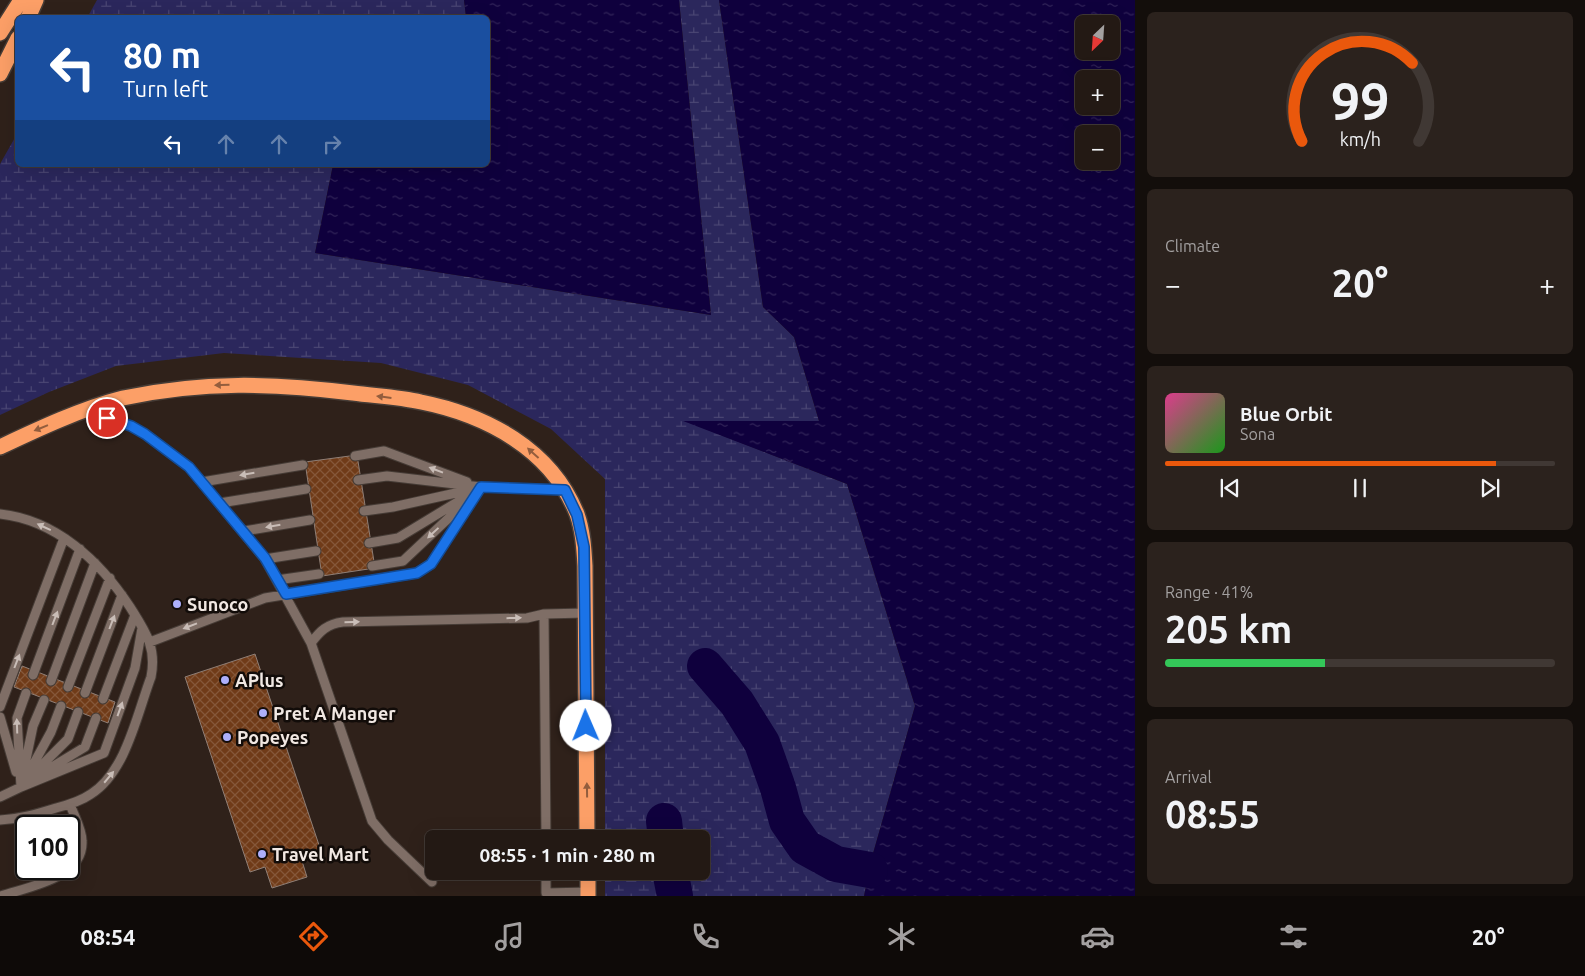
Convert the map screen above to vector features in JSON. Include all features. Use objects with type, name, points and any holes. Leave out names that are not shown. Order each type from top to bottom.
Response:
[{"type":"highway","points":[[0,33],[21,0]]},
{"type":"highway","points":[[29,15],[36,0]]},
{"type":"highway","points":[[0,74],[15,44]]},
{"type":"highway","points":[[0,447],[82,412],[123,399],[169,390],[221,385],[271,384],[302,386],[421,402],[475,417],[503,430],[531,451],[565,490],[577,515],[581,529],[585,566],[587,830]]},
{"type":"highway","points":[[588,880],[588,894]]},
{"type":"lane","points":[[82,412],[131,426],[145,434],[189,467],[265,558],[311,643],[372,821],[388,840],[432,882]]},
{"type":"lane","points":[[355,456],[384,451],[481,487]]},
{"type":"lane","points":[[202,482],[303,465]]},
{"type":"lane","points":[[358,480],[387,476],[481,487],[565,490]]},
{"type":"lane","points":[[364,511],[393,507],[481,487]]},
{"type":"lane","points":[[369,543],[398,538],[481,487]]},
{"type":"lane","points":[[372,566],[403,561],[481,487]]},
{"type":"lane","points":[[150,642],[246,604],[286,594],[417,573],[431,564],[481,487]]},
{"type":"lane","points":[[220,503],[306,489]]},
{"type":"lane","points":[[0,514],[11,515],[32,522],[64,538],[95,563],[110,578],[135,615],[150,642],[154,655],[151,677],[120,762],[108,780],[90,795],[70,804],[22,818],[0,820]]},
{"type":"lane","points":[[244,531],[310,520]]},
{"type":"lane","points":[[0,707],[64,538]]},
{"type":"lane","points":[[33,674],[80,550]]},
{"type":"lane","points":[[265,558],[316,551]]},
{"type":"lane","points":[[50,681],[95,563]]},
{"type":"lane","points":[[278,580],[319,574]]},
{"type":"lane","points":[[68,687],[110,578]]},
{"type":"lane","points":[[85,693],[122,595]]},
{"type":"lane","points":[[311,643],[324,627],[333,623],[527,618],[544,614],[585,612]]},
{"type":"lane","points":[[544,614],[546,830]]},
{"type":"lane","points":[[103,699],[135,615]]},
{"type":"lane","points":[[0,797],[104,753],[135,668],[142,628]]},
{"type":"lane","points":[[21,787],[17,718],[26,693]]},
{"type":"lane","points":[[21,787],[33,726],[44,700]]},
{"type":"lane","points":[[21,787],[51,732],[61,706]]},
{"type":"lane","points":[[21,787],[68,739],[78,712]]},
{"type":"lane","points":[[0,716],[21,787]]},
{"type":"lane","points":[[21,787],[85,747],[96,718]]},
{"type":"lane","points":[[1,896],[62,875],[77,861],[81,853],[82,841],[70,804]]},
{"type":"lane","points":[[546,880],[546,893],[588,894]]},
{"type":"green space","points":[[97,0],[464,0],[466,15],[89,15]]},
{"type":"green space","points":[[679,0],[719,0],[763,307],[794,337],[819,421],[685,421],[847,484],[915,706],[872,857],[864,896],[605,896],[605,880],[710,880],[710,830],[605,830],[605,479],[551,429],[468,385],[381,363],[224,353],[116,366],[49,392],[0,415],[0,164],[15,138],[15,167],[333,167],[315,253],[711,315]]},
{"type":"water","points":[[464,0],[679,0],[711,315],[315,253],[333,167],[490,167],[490,15],[466,15]]},
{"type":"water","points":[[719,0],[1135,0],[1135,896],[864,896],[872,857],[915,706],[847,484],[683,421],[819,421],[794,337],[763,307]]},
{"type":"building","points":[[357,455],[375,568],[322,576],[305,462]]},
{"type":"building","points":[[255,654],[321,851],[301,858],[307,877],[272,888],[265,867],[250,872],[185,677]]},
{"type":"building","points":[[22,666],[115,702],[108,723],[14,687]]},
{"type":"waterway","points":[[705,666],[737,703],[762,743],[778,788],[787,821],[805,847],[836,864],[870,870]]},
{"type":"waterway","points":[[664,821],[665,830]]},
{"type":"waterway","points":[[672,880],[675,896]]},
{"type":"place","name":"Sunoco","points":[[177,604]]},
{"type":"place","name":"APlus","points":[[225,680]]},
{"type":"place","name":"Pret A Manger","points":[[263,713]]},
{"type":"place","name":"Popeyes","points":[[227,737]]},
{"type":"place","name":"Travel Mart","points":[[262,854]]},
{"type":"route","points":[[107,418],[131,426],[145,434],[189,467],[265,558],[286,594],[417,573],[431,564],[481,487],[565,490],[577,515],[584,547],[586,726]]}]
